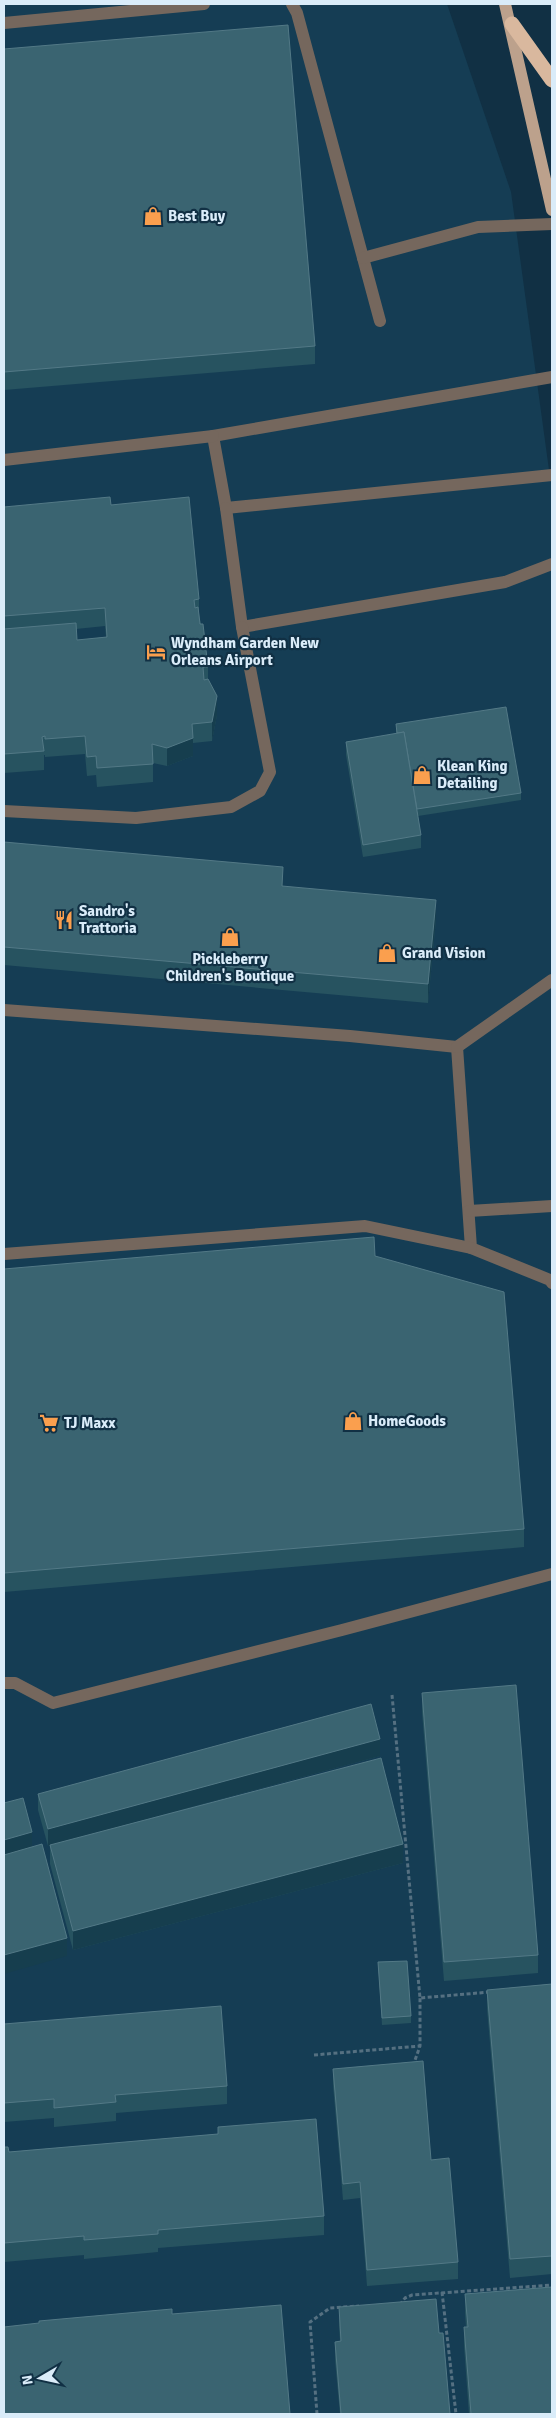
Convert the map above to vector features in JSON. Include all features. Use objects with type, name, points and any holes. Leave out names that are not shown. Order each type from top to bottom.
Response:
[{"type":"highway","points":[[512,24],[552,80]]},
{"type":"main road","points":[[505,4],[512,24],[552,210]]},
{"type":"lane","points":[[4,23],[204,4]]},
{"type":"lane","points":[[292,4],[297,13],[380,321]]},
{"type":"lane","points":[[363,258],[478,227],[552,224]]},
{"type":"lane","points":[[4,460],[213,436],[552,377]]},
{"type":"lane","points":[[4,811],[136,818],[231,808],[260,791],[270,772],[242,627],[226,508],[213,436]]},
{"type":"lane","points":[[226,508],[552,475]]},
{"type":"lane","points":[[242,627],[505,582],[552,564]]},
{"type":"lane","points":[[4,1010],[330,1035],[457,1047],[552,980]]},
{"type":"lane","points":[[457,1047],[471,1248]]},
{"type":"lane","points":[[469,1211],[552,1206]]},
{"type":"lane","points":[[4,1254],[365,1226],[471,1248],[550,1280],[552,1283]]},
{"type":"lane","points":[[4,1683],[15,1683],[53,1703],[342,1630],[552,1574]]},
{"type":"path","points":[[392,1695],[420,1998],[420,2046],[413,2066],[407,2070]]},
{"type":"path","points":[[420,1998],[497,1991]]},
{"type":"path","points":[[314,2055],[420,2046]]},
{"type":"path","points":[[396,2310],[405,2298],[412,2295],[552,2285]]},
{"type":"path","points":[[442,2292],[456,2414]]},
{"type":"path","points":[[317,2414],[310,2322],[330,2308],[362,2306]]},
{"type":"shaded area","points":[[4,4],[447,4],[511,192],[552,492],[552,2414],[4,2414]]},
{"type":"building","name":"Best Buy","points":[[288,25],[315,346],[4,372],[4,49]]},
{"type":"building","name":"Wyndham Garden New Orleans Airport","points":[[110,497],[111,505],[189,497],[199,599],[194,600],[195,608],[198,607],[200,624],[203,624],[208,667],[203,667],[204,680],[208,679],[217,696],[212,722],[192,724],[193,738],[167,748],[152,744],[153,764],[97,768],[96,756],[87,757],[85,736],[45,739],[45,736],[42,737],[44,751],[4,754],[4,629],[76,623],[77,640],[107,637],[105,608],[4,616],[4,507]]},
{"type":"building","points":[[506,707],[521,793],[417,809],[404,732],[397,733],[396,724]]},
{"type":"building","points":[[404,732],[421,835],[363,845],[346,742]]},
{"type":"building","points":[[4,842],[283,867],[282,886],[436,900],[428,984],[4,947]]},
{"type":"building","points":[[374,1237],[375,1256],[504,1292],[524,1529],[4,1573],[4,1269]]},
{"type":"building","points":[[516,1685],[538,1955],[444,1962],[422,1693]]},
{"type":"building","points":[[371,1704],[380,1739],[48,1829],[38,1794]]},
{"type":"building","points":[[381,1758],[403,1844],[73,1931],[50,1845]]},
{"type":"building","points":[[23,1798],[32,1832],[4,1840],[4,1803]]},
{"type":"building","points":[[42,1844],[67,1938],[4,1955],[4,1855]]},
{"type":"building","points":[[407,1961],[411,2016],[382,2018],[378,1962]]},
{"type":"building","points":[[552,1984],[552,2256],[510,2259],[487,1990]]},
{"type":"building","points":[[221,2006],[227,2086],[115,2095],[116,2102],[54,2108],[54,2099],[4,2103],[4,2024]]},
{"type":"building","points":[[423,2061],[431,2160],[449,2158],[458,2262],[367,2270],[360,2182],[343,2184],[333,2069]]},
{"type":"building","points":[[316,2119],[324,2216],[158,2230],[158,2234],[84,2240],[84,2236],[4,2243],[4,2147],[8,2147],[9,2152],[218,2134],[218,2127]]},
{"type":"building","points":[[552,2287],[552,2414],[471,2414],[464,2327],[468,2327],[465,2294]]},
{"type":"building","points":[[436,2299],[439,2333],[443,2333],[450,2414],[341,2414],[335,2342],[341,2341],[339,2307]]},
{"type":"building","points":[[281,2305],[290,2414],[4,2414],[4,2327],[39,2323],[39,2321],[172,2309],[172,2314]]},
{"type":"place","name":"Best Buy","points":[[153,216]]},
{"type":"place","name":"Wyndham Garden New Orleans Airport","points":[[156,652]]},
{"type":"place","name":"Klean King Detailing","points":[[422,775]]},
{"type":"place","name":"Sandro's Trattoria","points":[[64,920]]},
{"type":"place","name":"Pickleberry Children's Boutique","points":[[230,937]]},
{"type":"place","name":"Grand Vision","points":[[387,953]]},
{"type":"place","name":"HomeGoods","points":[[353,1421]]},
{"type":"place","name":"TJ Maxx","points":[[49,1423]]}]
